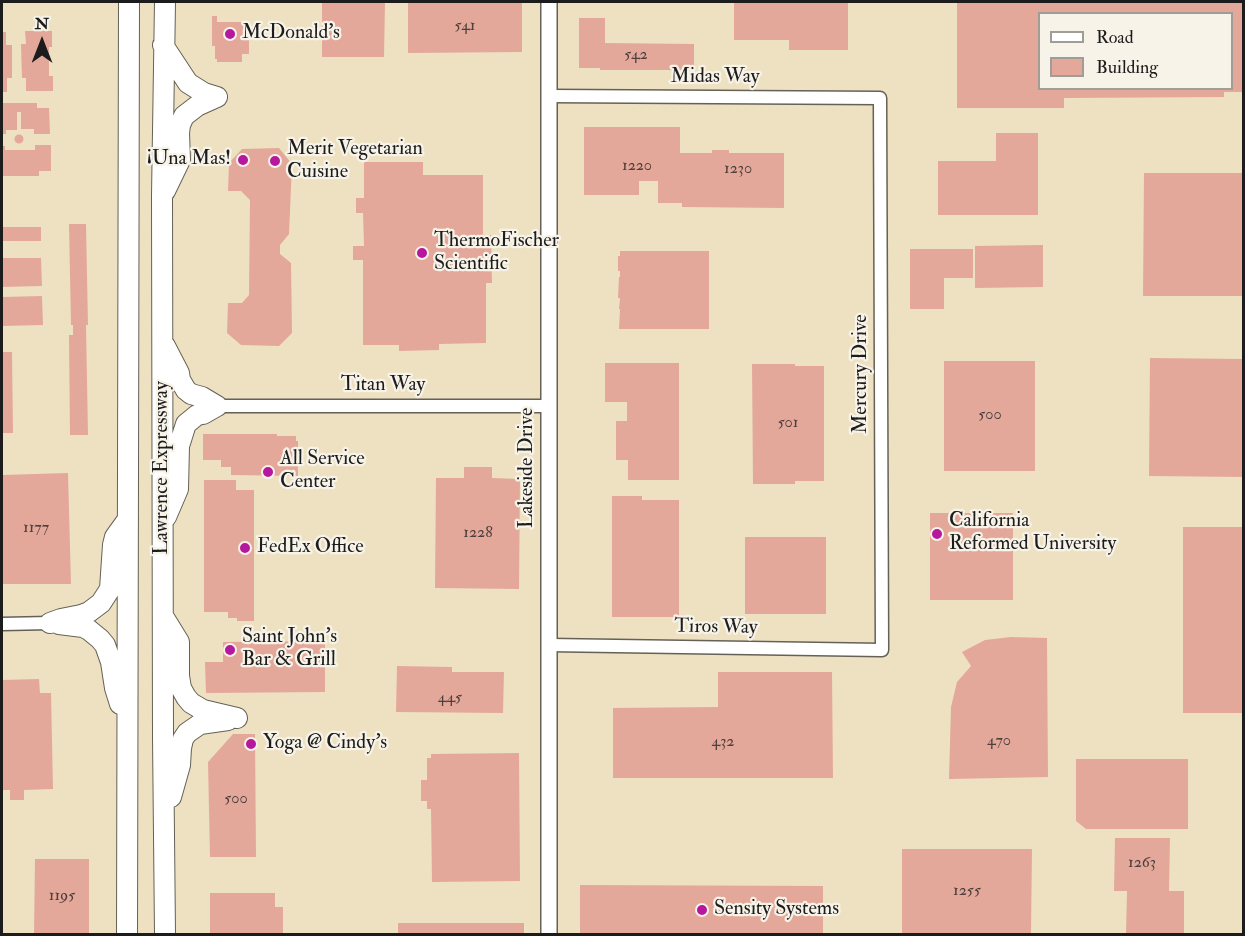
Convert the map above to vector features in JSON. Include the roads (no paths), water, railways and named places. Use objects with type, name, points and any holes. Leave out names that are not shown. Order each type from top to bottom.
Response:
[{"type":"highway","name":"Lawrence Expressway","points":[[127,934],[129,2]]},
{"type":"highway","name":"Lawrence Expressway","points":[[165,2],[162,196],[165,934]]},
{"type":"highway","points":[[162,196],[180,160],[179,133],[184,116],[196,106],[217,97],[204,93],[188,83],[163,45]]},
{"type":"highway","points":[[163,343],[186,390],[217,406]]},
{"type":"highway","points":[[163,525],[178,489],[179,446],[186,424],[197,415],[217,406]]},
{"type":"highway","points":[[50,623],[89,612],[102,603],[110,589],[113,545],[128,518]]},
{"type":"highway","points":[[163,616],[179,642],[179,676],[181,688],[186,697],[203,710],[237,718],[206,722],[195,726],[187,733],[183,739],[180,765],[165,818]]},
{"type":"highway","points":[[50,623],[83,627],[100,639],[105,645],[111,662],[118,701],[121,708],[127,711]]},
{"type":"street","name":"Lakeside Drive","points":[[549,2],[549,934]]},
{"type":"street","name":"Midas Way","points":[[549,96],[880,98]]},
{"type":"street","name":"Mercury Drive","points":[[880,98],[882,650]]},
{"type":"street","name":"Titan Way","points":[[217,406],[549,406]]},
{"type":"street","points":[[2,624],[50,623]]},
{"type":"street","name":"Tiros Way","points":[[549,645],[882,650]]},
{"type":"place","name":"McDonald's","points":[[230,34]]},
{"type":"place","name":"¡Una Mas!","points":[[243,160]]},
{"type":"place","name":"Merit Vegetarian Cuisine","points":[[275,161]]},
{"type":"place","name":"ThermoFischer Scientific","points":[[422,253]]},
{"type":"place","name":"All Service Center","points":[[268,472]]},
{"type":"place","name":"California Reformed University","points":[[937,534]]},
{"type":"place","name":"FedEx Office","points":[[245,548]]},
{"type":"place","name":"Saint John’s Bar & Grill","points":[[230,650]]},
{"type":"place","name":"Yoga @ Cindy’s","points":[[251,744]]},
{"type":"place","name":"Sensity Systems","points":[[702,910]]}]
